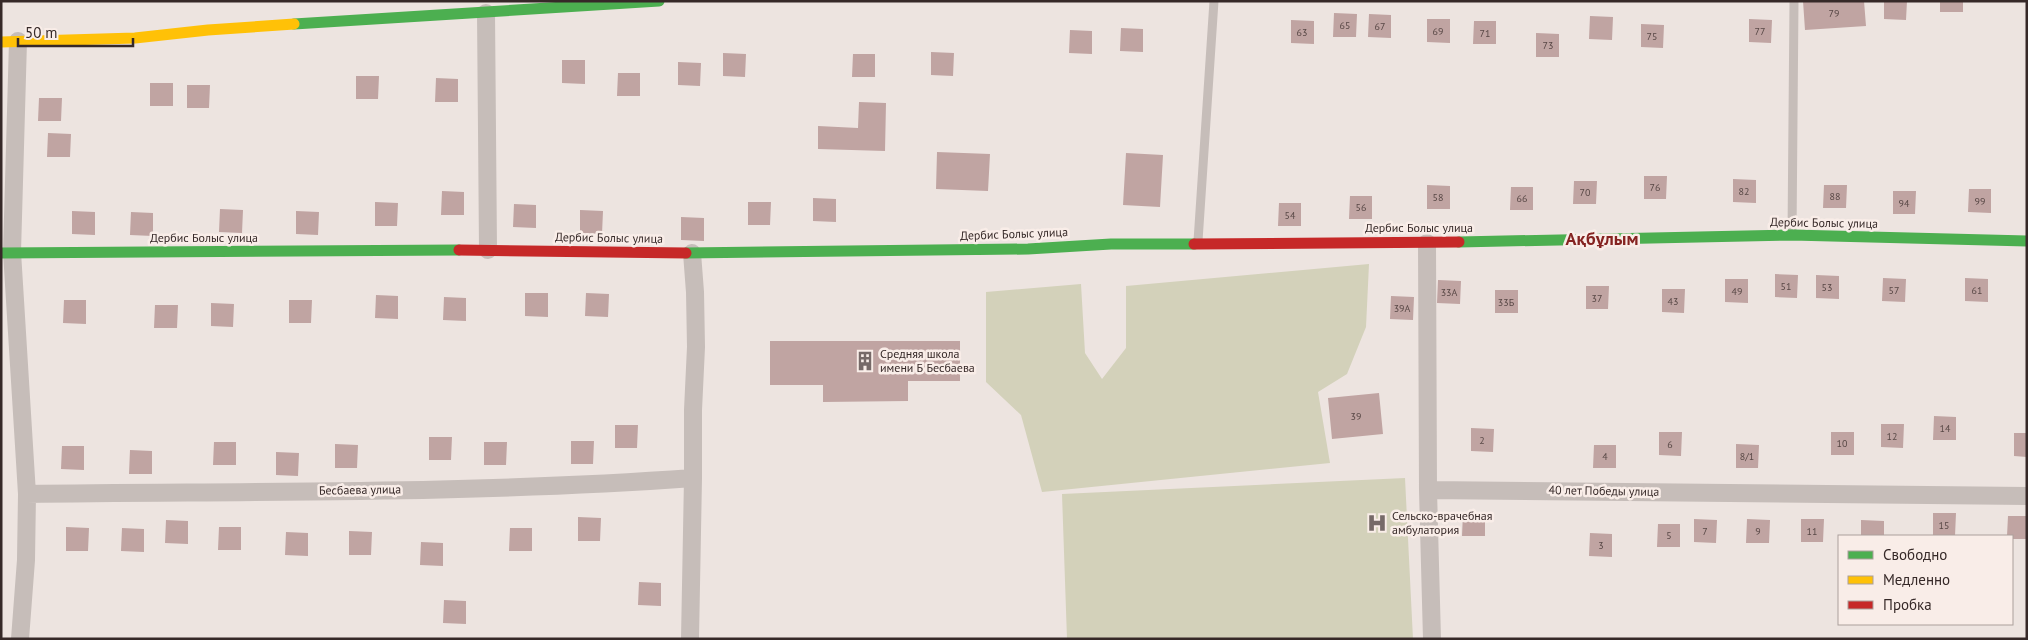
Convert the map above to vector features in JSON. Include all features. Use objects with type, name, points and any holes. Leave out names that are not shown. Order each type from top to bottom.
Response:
[{"type":"street","points":[[20,639],[26,560],[27,494],[7,253],[10,41],[135,38],[208,30],[659,1]]},
{"type":"street","points":[[486,13],[488,250]]},
{"type":"street","name":"Дербис Болыс улица","points":[[7,253],[488,250],[692,253],[1028,249],[1111,244],[1427,243],[1792,235],[2027,240]]},
{"type":"street","points":[[1427,243],[1428,490],[1432,639]]},
{"type":"street","points":[[690,639],[693,410],[696,347],[692,253]]},
{"type":"street","name":"Бесбаева улица","points":[[27,494],[478,488],[606,484],[693,478]]},
{"type":"street","name":"40 лет Победы улица","points":[[1428,490],[2027,496]]},
{"type":"lane","points":[[1198,244],[1214,1]]},
{"type":"lane","points":[[1792,235],[1794,1]]},
{"type":"shaded area","points":[[1369,264],[1366,327],[1347,374],[1318,392],[1330,463],[1042,492],[1021,415],[986,382],[986,292],[1081,284],[1085,353],[1102,379],[1126,348],[1126,286]]},
{"type":"shaded area","points":[[1405,478],[1413,639],[1067,639],[1062,494]]},
{"type":"building","points":[[1803,1],[1864,1],[1866,26],[1805,30]]},
{"type":"building","points":[[1884,1],[1907,1],[1906,20],[1884,19]]},
{"type":"building","points":[[1940,1],[1963,1],[1963,12],[1940,12]]},
{"type":"building","points":[[1334,13],[1357,14],[1356,37],[1333,37]]},
{"type":"building","points":[[1369,14],[1391,15],[1391,38],[1368,37]]},
{"type":"building","points":[[1590,16],[1613,17],[1612,40],[1589,39]]},
{"type":"building","points":[[1427,19],[1450,19],[1450,43],[1427,42]]},
{"type":"building","points":[[1749,19],[1772,20],[1771,43],[1749,42]]},
{"type":"building","points":[[1291,20],[1314,21],[1314,44],[1291,43]]},
{"type":"building","points":[[1474,21],[1496,21],[1496,44],[1473,44]]},
{"type":"building","points":[[1641,24],[1664,25],[1663,48],[1641,47]]},
{"type":"building","points":[[1121,28],[1143,29],[1143,52],[1120,51]]},
{"type":"building","points":[[1070,30],[1092,31],[1092,54],[1069,53]]},
{"type":"building","points":[[1536,33],[1559,34],[1559,57],[1536,57]]},
{"type":"building","points":[[931,52],[954,53],[953,76],[931,75]]},
{"type":"building","points":[[723,53],[746,54],[745,77],[723,76]]},
{"type":"building","points":[[853,54],[875,54],[875,77],[852,77]]},
{"type":"building","points":[[562,60],[585,60],[585,84],[562,83]]},
{"type":"building","points":[[678,62],[701,63],[700,86],[678,85]]},
{"type":"building","points":[[618,73],[640,73],[640,96],[617,96]]},
{"type":"building","points":[[356,76],[379,76],[378,99],[356,99]]},
{"type":"building","points":[[436,78],[458,79],[458,102],[435,102]]},
{"type":"building","points":[[150,83],[173,83],[173,106],[150,106]]},
{"type":"building","points":[[187,85],[210,85],[209,108],[187,108]]},
{"type":"building","points":[[39,98],[62,98],[61,121],[38,121]]},
{"type":"building","points":[[859,102],[886,103],[885,151],[818,149],[818,126],[858,128]]},
{"type":"building","points":[[48,133],[71,134],[70,157],[47,157]]},
{"type":"building","points":[[937,152],[990,154],[988,191],[936,189]]},
{"type":"building","points":[[1126,153],[1163,155],[1160,207],[1123,205]]},
{"type":"building","points":[[1644,176],[1667,176],[1666,199],[1644,199]]},
{"type":"building","points":[[1733,179],[1756,180],[1756,203],[1733,202]]},
{"type":"building","points":[[1574,181],[1597,181],[1596,204],[1573,204]]},
{"type":"building","points":[[1427,185],[1450,186],[1450,209],[1427,209]]},
{"type":"building","points":[[1824,185],[1847,185],[1846,208],[1823,208]]},
{"type":"building","points":[[1511,187],[1533,187],[1533,210],[1510,210]]},
{"type":"building","points":[[1969,189],[1991,189],[1991,213],[1968,212]]},
{"type":"building","points":[[442,191],[464,192],[464,215],[441,215]]},
{"type":"building","points":[[1893,191],[1916,191],[1915,214],[1893,214]]},
{"type":"building","points":[[1350,196],[1372,196],[1372,219],[1349,219]]},
{"type":"building","points":[[813,198],[836,199],[836,222],[813,221]]},
{"type":"building","points":[[375,202],[398,203],[397,226],[375,226]]},
{"type":"building","points":[[748,202],[771,202],[770,225],[748,225]]},
{"type":"building","points":[[1279,203],[1301,203],[1301,226],[1278,226]]},
{"type":"building","points":[[514,204],[536,205],[536,228],[513,227]]},
{"type":"building","points":[[220,209],[243,210],[242,233],[219,232]]},
{"type":"building","points":[[580,210],[603,211],[602,234],[580,233]]},
{"type":"building","points":[[72,211],[95,212],[95,235],[72,234]]},
{"type":"building","points":[[296,211],[319,212],[318,235],[296,234]]},
{"type":"building","points":[[131,212],[153,213],[153,236],[130,235]]},
{"type":"building","points":[[681,217],[704,218],[704,241],[681,240]]},
{"type":"building","points":[[1775,274],[1798,275],[1797,298],[1775,297]]},
{"type":"building","points":[[1816,275],[1839,276],[1839,299],[1816,298]]},
{"type":"building","points":[[1883,278],[1906,279],[1905,302],[1882,301]]},
{"type":"building","points":[[1965,278],[1988,279],[1988,302],[1965,301]]},
{"type":"building","points":[[1725,279],[1748,279],[1748,303],[1725,302]]},
{"type":"building","points":[[1438,280],[1461,281],[1460,304],[1437,303]]},
{"type":"building","points":[[1586,286],[1609,286],[1608,309],[1586,309]]},
{"type":"building","points":[[1662,289],[1685,289],[1684,313],[1662,312]]},
{"type":"building","points":[[1495,290],[1518,290],[1518,313],[1495,313]]},
{"type":"building","points":[[525,293],[548,293],[548,317],[525,316]]},
{"type":"building","points":[[586,293],[609,294],[608,317],[585,316]]},
{"type":"building","points":[[376,295],[398,296],[398,319],[375,318]]},
{"type":"building","points":[[1391,296],[1414,297],[1413,320],[1390,319]]},
{"type":"building","points":[[444,297],[466,298],[466,321],[443,320]]},
{"type":"building","points":[[64,300],[86,300],[86,324],[63,323]]},
{"type":"building","points":[[289,300],[312,300],[311,323],[289,323]]},
{"type":"building","points":[[211,303],[234,304],[233,327],[211,326]]},
{"type":"building","points":[[155,305],[178,305],[177,328],[154,328]]},
{"type":"building","name":"Средняя школа имени Б Бесбаева","points":[[770,341],[960,341],[960,381],[908,381],[908,401],[823,402],[823,385],[770,385]]},
{"type":"building","points":[[1379,393],[1383,434],[1332,439],[1328,398]]},
{"type":"building","points":[[1934,416],[1956,417],[1956,440],[1933,440]]},
{"type":"building","points":[[1881,424],[1904,424],[1903,448],[1881,447]]},
{"type":"building","points":[[615,425],[638,425],[637,448],[615,448]]},
{"type":"building","points":[[1471,428],[1494,429],[1493,452],[1471,451]]},
{"type":"building","points":[[1659,432],[1682,432],[1681,456],[1659,455]]},
{"type":"building","points":[[1831,432],[1854,432],[1854,455],[1831,455]]},
{"type":"building","points":[[2014,433],[2027,433],[2027,457],[2014,456]]},
{"type":"building","points":[[429,437],[452,437],[451,460],[429,460]]},
{"type":"building","points":[[571,441],[594,441],[593,464],[571,464]]},
{"type":"building","points":[[214,442],[236,442],[236,465],[213,465]]},
{"type":"building","points":[[484,442],[507,442],[506,465],[484,465]]},
{"type":"building","points":[[335,444],[358,445],[357,468],[335,468]]},
{"type":"building","points":[[1736,444],[1759,445],[1758,468],[1736,468]]},
{"type":"building","points":[[1594,445],[1616,445],[1616,468],[1593,468]]},
{"type":"building","points":[[62,446],[84,446],[84,470],[61,469]]},
{"type":"building","points":[[130,450],[152,451],[152,474],[129,474]]},
{"type":"building","points":[[276,452],[299,453],[298,476],[276,475]]},
{"type":"building","points":[[1463,513],[1485,513],[1485,536],[1462,536]]},
{"type":"building","points":[[1933,513],[1956,513],[1955,535],[1933,535]]},
{"type":"building","points":[[2008,516],[2027,516],[2027,539],[2013,539],[2013,535],[2007,535]]},
{"type":"building","points":[[578,517],[601,518],[600,541],[578,541]]},
{"type":"building","points":[[1694,519],[1717,520],[1716,543],[1694,542]]},
{"type":"building","points":[[1747,519],[1770,520],[1769,543],[1746,543]]},
{"type":"building","points":[[1801,519],[1824,519],[1823,542],[1801,542]]},
{"type":"building","points":[[166,520],[188,521],[188,544],[165,543]]},
{"type":"building","points":[[1861,520],[1884,521],[1884,535],[1861,535]]},
{"type":"building","points":[[1658,524],[1680,524],[1680,547],[1657,547]]},
{"type":"building","points":[[66,527],[89,528],[88,551],[66,551]]},
{"type":"building","points":[[219,527],[241,527],[241,550],[218,550]]},
{"type":"building","points":[[122,528],[144,529],[144,552],[121,551]]},
{"type":"building","points":[[510,528],[532,528],[532,551],[509,551]]},
{"type":"building","points":[[349,531],[372,532],[371,555],[349,555]]},
{"type":"building","points":[[286,532],[308,533],[308,556],[285,555]]},
{"type":"building","points":[[1590,533],[1612,534],[1612,557],[1589,556]]},
{"type":"building","points":[[421,542],[443,543],[443,566],[420,565]]},
{"type":"building","points":[[639,582],[661,583],[661,606],[638,605]]},
{"type":"building","points":[[444,600],[466,601],[466,624],[443,623]]},
{"type":"traffic: fast","points":[[294,24],[659,1]]},
{"type":"traffic: fast","points":[[1459,242],[1792,235],[2027,241]]},
{"type":"traffic: fast","points":[[686,253],[1028,249],[1111,244],[1194,244]]},
{"type":"traffic: fast","points":[[1,253],[459,250]]},
{"type":"traffic: slow","points":[[1,42],[135,38],[208,30],[294,24]]},
{"type":"traffic: jam","points":[[1194,244],[1459,242]]},
{"type":"traffic: jam","points":[[459,250],[686,253]]},
{"type":"place","name":"Средняя школа имени Б Бесбаева","points":[[865,361]]},
{"type":"place","name":"Сельско-врачебная амбулатория","points":[[1377,523]]},
{"type":"district","name":"Ақбұлым","points":[[1602,239]]}]
